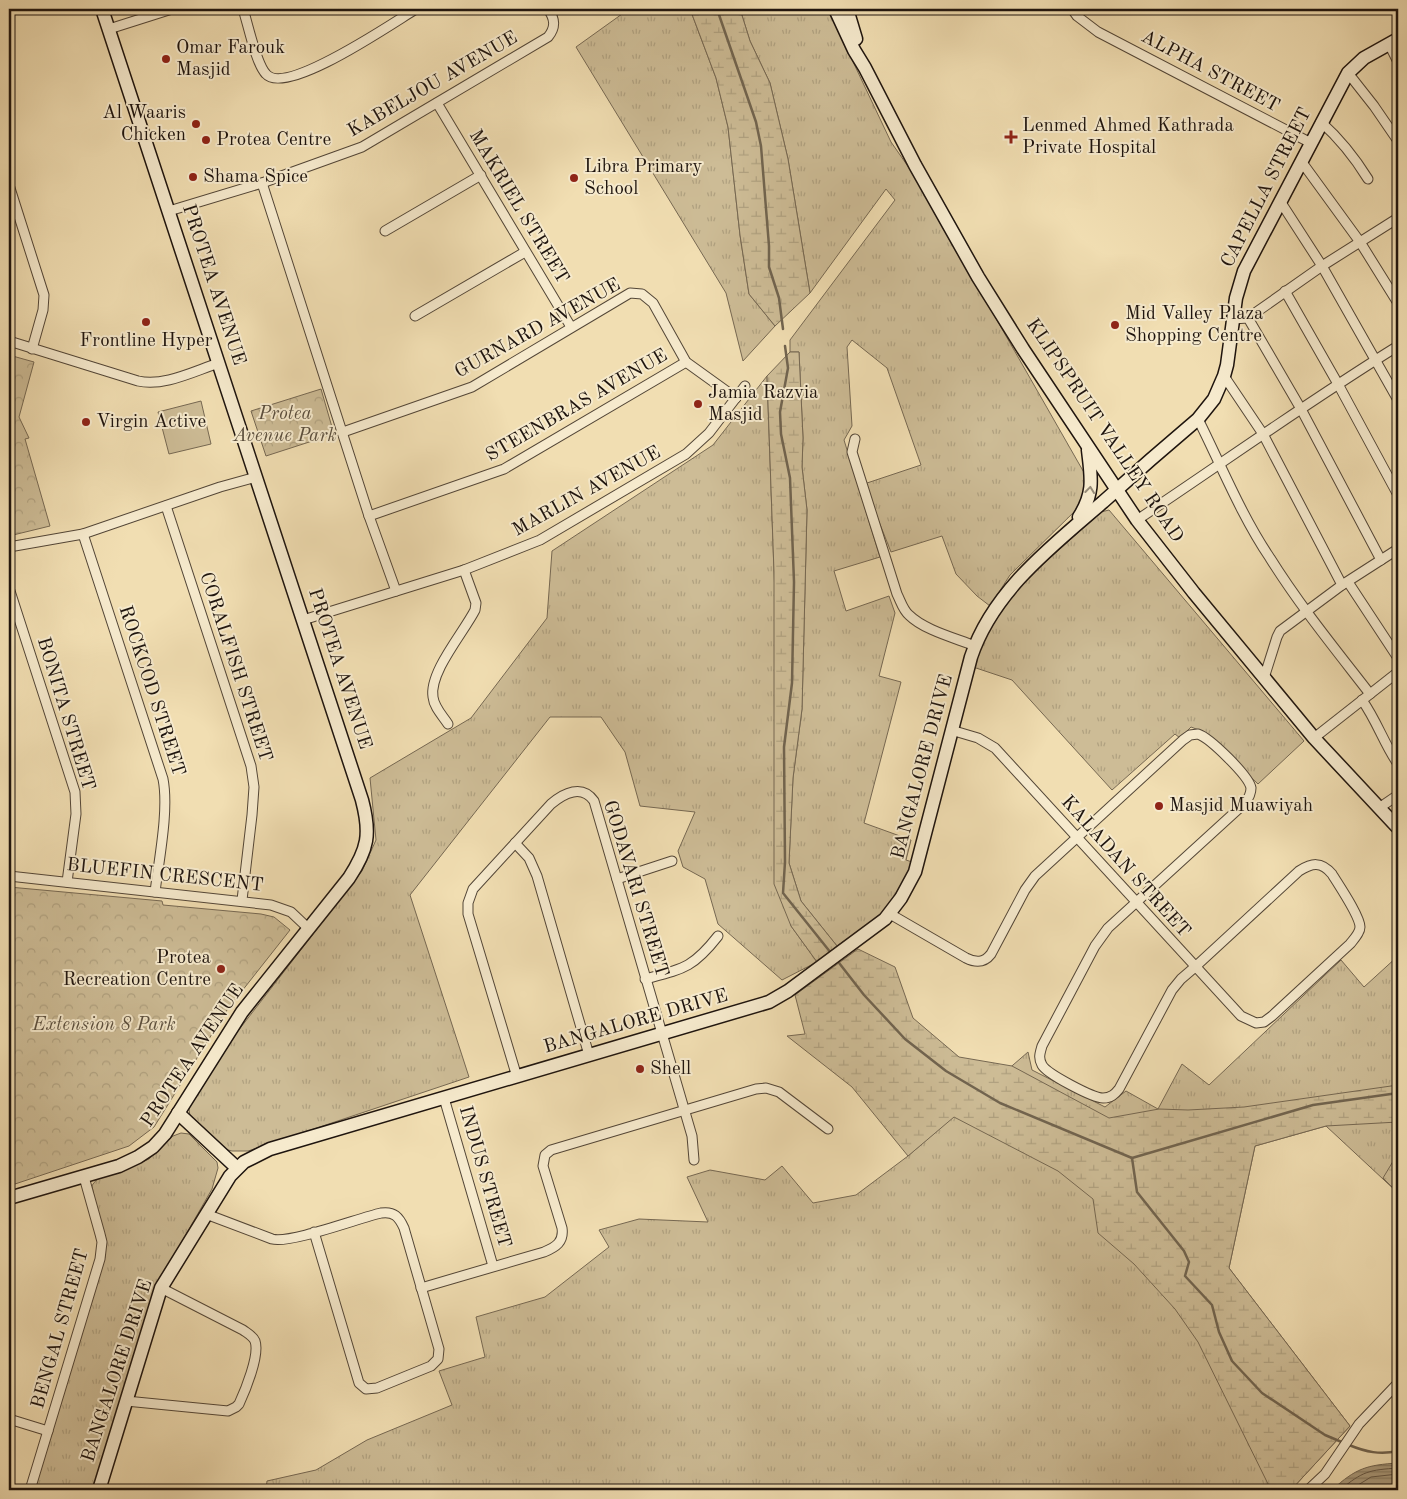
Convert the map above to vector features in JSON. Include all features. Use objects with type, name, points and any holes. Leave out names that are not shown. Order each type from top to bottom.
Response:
[{"type":"street","name":"PROTEA AVENUE","points":[[9,1198],[119,1166],[147,1152],[165,1134],[236,1020],[349,878],[359,862],[366,843],[368,825],[362,800],[102,9]]},
{"type":"street","points":[[109,29],[172,9]]},
{"type":"street","points":[[243,9],[261,68],[268,76],[280,79],[292,77],[326,63],[416,9]]},
{"type":"street","name":"KABELJOU AVENUE","points":[[169,211],[262,183],[362,147],[548,37],[553,28],[554,19],[548,9]]},
{"type":"street","name":"KLIPSPRUIT VALLEY ROAD","points":[[835,9],[854,50],[978,276],[1136,520],[1314,738],[1398,828]]},
{"type":"street","name":"KLIPSPRUIT VALLEY ROAD","points":[[847,9],[865,68]]},
{"type":"street","name":"ALPHA STREET","points":[[1072,9],[1077,16],[1098,32],[1310,143]]},
{"type":"street","points":[[1394,42],[1398,62]]},
{"type":"street","name":"CAPELLA STREET","points":[[1117,489],[1198,419],[1214,399],[1224,376],[1239,283],[1244,270],[1348,73],[1364,58],[1394,42]]},
{"type":"street","points":[[1348,73],[1374,106],[1398,142]]},
{"type":"street","name":"MAKRIEL STREET","points":[[437,103],[525,252],[572,327]]},
{"type":"street","points":[[1321,122],[1334,133],[1368,178]]},
{"type":"street","points":[[1301,161],[1360,242],[1398,303]]},
{"type":"street","points":[[385,232],[481,175]]},
{"type":"street","points":[[262,183],[396,591]]},
{"type":"street","points":[[9,185],[44,295],[43,310],[32,349]]},
{"type":"street","points":[[1280,201],[1322,266],[1398,400]]},
{"type":"street","points":[[1233,319],[1248,318],[1322,266],[1398,218]]},
{"type":"street","points":[[415,316],[525,252]]},
{"type":"street","points":[[1285,291],[1398,495]]},
{"type":"street","name":"GURNARD AVENUE","points":[[343,432],[462,391],[630,293],[642,294],[653,303],[686,362],[736,398]]},
{"type":"street","points":[[1248,318],[1301,409],[1381,560]]},
{"type":"street","points":[[9,341],[138,381],[150,383],[167,380],[219,363]]},
{"type":"street","points":[[1136,520],[1338,384],[1398,346]]},
{"type":"street","name":"STEENBRAS AVENUE","points":[[370,516],[504,469],[686,362]]},
{"type":"street","points":[[1224,376],[1263,434],[1345,584],[1398,658]]},
{"type":"street","name":"MARLIN AVENUE","points":[[303,620],[464,570],[540,540],[670,465],[702,440],[745,386]]},
{"type":"street","points":[[1198,419],[1248,521],[1265,550],[1306,611],[1370,694]]},
{"type":"street","points":[[855,439],[852,452],[903,608],[908,614],[924,625],[975,646]]},
{"type":"street","points":[[1071,529],[1087,505],[1091,491],[1087,447]]},
{"type":"street","points":[[9,547],[83,534],[256,477]]},
{"type":"street","name":"BANGALORE DRIVE","points":[[99,1490],[161,1288],[206,1214],[237,1168],[249,1158],[270,1149],[769,1002],[779,997],[842,952],[890,914],[910,884],[915,872],[951,730],[975,646],[987,621],[1006,593],[1071,529],[1117,489]]},
{"type":"street","name":"CORALFISH STREET","points":[[166,506],[251,766],[254,787],[242,900]]},
{"type":"street","name":"ROCKCOD STREET","points":[[83,534],[163,779],[164,812],[155,892]]},
{"type":"street","points":[[1264,678],[1280,631],[1381,560],[1397,554]]},
{"type":"street","points":[[448,724],[435,704],[432,692],[434,682],[441,667],[475,610],[476,602],[464,570]]},
{"type":"street","name":"BONITA STREET","points":[[9,588],[75,792],[76,814],[67,882]]},
{"type":"street","points":[[1314,738],[1397,675]]},
{"type":"street","points":[[1362,700],[1375,720],[1390,752],[1398,764]]},
{"type":"street","name":"KALADAN STREET","points":[[951,730],[978,738],[995,748],[1195,967],[1247,1020],[1260,1023],[1272,1016],[1350,944],[1359,932],[1360,927],[1356,915],[1332,874],[1323,866],[1312,864],[1299,871],[1195,967]]},
{"type":"street","points":[[890,914],[966,958],[977,962],[984,960],[991,954],[1030,883],[1041,870],[1190,735],[1198,734],[1202,735],[1241,772],[1251,787],[1250,794],[1245,803],[1108,928],[1095,946],[1042,1046],[1039,1058],[1044,1068],[1095,1097],[1105,1098],[1114,1094],[1119,1089],[1172,990],[1195,967]]},
{"type":"street","name":"GODAVARI STREET","points":[[517,1077],[468,914],[468,903],[473,890],[558,799],[572,792],[585,792],[594,801],[685,1110],[694,1143],[694,1160]]},
{"type":"street","points":[[1379,808],[1398,795]]},
{"type":"street","points":[[515,843],[529,858],[537,876],[590,1055]]},
{"type":"street","points":[[617,879],[672,861]]},
{"type":"street","name":"BLUEFIN CRESCENT","points":[[9,874],[155,892],[242,900],[271,905],[286,909],[309,928]]},
{"type":"street","points":[[645,979],[692,964],[718,936]]},
{"type":"street","points":[[421,1288],[552,1249],[561,1241],[562,1228],[543,1166],[548,1152],[561,1146],[756,1089],[766,1088],[780,1092],[828,1128]]},
{"type":"street","name":"INDUS STREET","points":[[444,1098],[493,1266]]},
{"type":"street","points":[[178,1113],[237,1168]]},
{"type":"street","name":"BENGAL STREET","points":[[30,1490],[101,1250],[100,1234],[84,1177]]},
{"type":"street","points":[[206,1214],[276,1240],[293,1238],[381,1212],[395,1214],[404,1228],[439,1349],[438,1359],[431,1366],[377,1388],[371,1389],[362,1386],[356,1377],[314,1232]]},
{"type":"street","points":[[126,1401],[228,1411],[239,1404],[251,1372],[255,1346],[252,1336],[161,1288]]},
{"type":"street","points":[[1308,1490],[1325,1474],[1359,1424],[1398,1383]]},
{"type":"street","points":[[9,1418],[48,1431]]},
{"type":"green space","points":[[629,9],[690,9],[716,78],[728,127],[740,235],[749,294],[775,326],[743,361],[726,293],[576,47]]},
{"type":"green space","points":[[690,9],[740,9],[750,41],[770,83],[788,159],[810,293],[775,326],[749,294],[740,235],[728,127],[716,78]]},
{"type":"green space","points":[[740,9],[828,9],[891,142],[914,175],[1088,482],[1078,508],[1010,575],[990,606],[977,596],[956,574],[942,536],[891,552],[864,484],[921,465],[887,368],[852,340],[847,347],[852,426],[844,440],[880,557],[834,571],[846,611],[889,596],[895,613],[879,676],[901,682],[864,823],[911,840],[906,860],[912,862],[905,882],[884,913],[837,946],[801,901],[789,863],[793,778],[802,709],[807,510],[802,467],[803,438],[799,352],[790,352],[790,340],[895,200],[886,189],[810,293],[788,159],[770,83],[750,41]]},
{"type":"green space","points":[[790,352],[799,352],[803,438],[802,467],[807,510],[802,709],[793,778],[789,863],[801,901],[837,946],[817,962],[791,926],[774,884],[774,572],[767,376]]},
{"type":"green space","points":[[9,355],[34,362],[19,417],[29,438],[25,439],[50,526],[9,536]]},
{"type":"green space","points":[[767,376],[774,572],[791,926],[817,962],[782,980],[718,924],[705,879],[683,867],[678,851],[695,812],[640,806],[625,752],[601,717],[550,717],[410,895],[469,1077],[248,1151],[224,1149],[190,1116],[191,1100],[231,1040],[362,871],[376,840],[370,778],[471,718],[547,618],[552,551],[713,445]]},
{"type":"green space","name":"Protea Avenue Park","points":[[321,389],[334,434],[266,456],[251,411]]},
{"type":"green space","points":[[201,401],[211,444],[169,454],[158,412]]},
{"type":"green space","points":[[1109,510],[1304,741],[1258,784],[1204,732],[1191,727],[1180,738],[1175,734],[1112,790],[1012,680],[973,667],[983,641],[1004,605],[1020,585],[1101,512]]},
{"type":"green space","name":"Extension 8 Park","points":[[9,887],[162,901],[163,905],[261,914],[274,917],[290,930],[227,1010],[154,1127],[129,1146],[9,1186]]},
{"type":"green space","points":[[858,949],[895,967],[913,1018],[959,1057],[1012,1066],[1109,1118],[1159,1109],[1188,1110],[1244,1107],[1398,1085],[1398,1122],[1326,1126],[1255,1146],[1229,1268],[1350,1426],[1291,1490],[1271,1490],[1198,1342],[1175,1309],[1134,1264],[1098,1233],[1093,1199],[1058,1171],[954,1117],[908,1156],[852,1087],[787,1036],[805,1034],[795,995]]},
{"type":"green space","points":[[1398,956],[1398,1193],[1326,1126],[1255,1146],[1229,1268],[1350,1426],[1291,1490],[266,1490],[267,1481],[316,1470],[367,1440],[452,1405],[439,1371],[485,1357],[476,1317],[545,1297],[609,1247],[599,1230],[639,1219],[708,1222],[687,1177],[710,1170],[765,1180],[782,1166],[813,1203],[856,1195],[908,1156],[1028,1052],[1032,1070],[1105,1107],[1126,1091],[1158,1109],[1182,1064],[1209,1085],[1341,960],[1364,987]]},
{"type":"green space","points":[[181,1133],[189,1134],[217,1162],[218,1168],[212,1189],[169,1264],[95,1490],[34,1490],[105,1257],[106,1239],[92,1186],[99,1177],[122,1171],[149,1159],[173,1136]]},
{"type":"green space","points":[[1398,1153],[1398,1193],[1383,1178]]},
{"type":"water","points":[[1398,1463],[1398,1490],[1332,1490],[1355,1472],[1362,1469]]},
{"type":"waterway","points":[[717,9],[756,122],[761,146],[769,267],[779,298],[783,329]]},
{"type":"waterway","points":[[785,346],[788,368],[780,412],[781,434],[790,478],[794,582],[792,683],[784,747],[785,862],[783,893],[831,953]]},
{"type":"waterway","points":[[836,959],[864,995],[905,1039],[946,1071],[1000,1103],[1132,1158],[1313,1105],[1398,1093]]},
{"type":"waterway","points":[[1132,1158],[1137,1192],[1184,1251],[1189,1262],[1185,1276],[1212,1305],[1219,1332],[1232,1361],[1262,1393],[1325,1435],[1344,1443]]},
{"type":"waterway","points":[[1349,1445],[1373,1452],[1398,1451]]},
{"type":"place","name":"Omar Farouk Masjid","points":[[166,59]]},
{"type":"place","name":"Al Waaris Chicken","points":[[196,124]]},
{"type":"place","name":"Lenmed Ahmed Kathrada Private Hospital","points":[[1011,137]]},
{"type":"place","name":"Protea Centre","points":[[206,140]]},
{"type":"place","name":"Shama Spice","points":[[193,177]]},
{"type":"place","name":"Libra Primary School","points":[[574,178]]},
{"type":"place","name":"Frontline Hyper","points":[[146,322]]},
{"type":"place","name":"Mid Valley Plaza Shopping Centre","points":[[1115,325]]},
{"type":"place","name":"Jamia Razvia Masjid","points":[[698,404]]},
{"type":"place","name":"Virgin Active","points":[[86,422]]},
{"type":"place","name":"Masjid Muawiyah","points":[[1159,806]]},
{"type":"place","name":"Protea Recreation Centre","points":[[221,969]]},
{"type":"place","name":"Shell","points":[[640,1069]]}]
